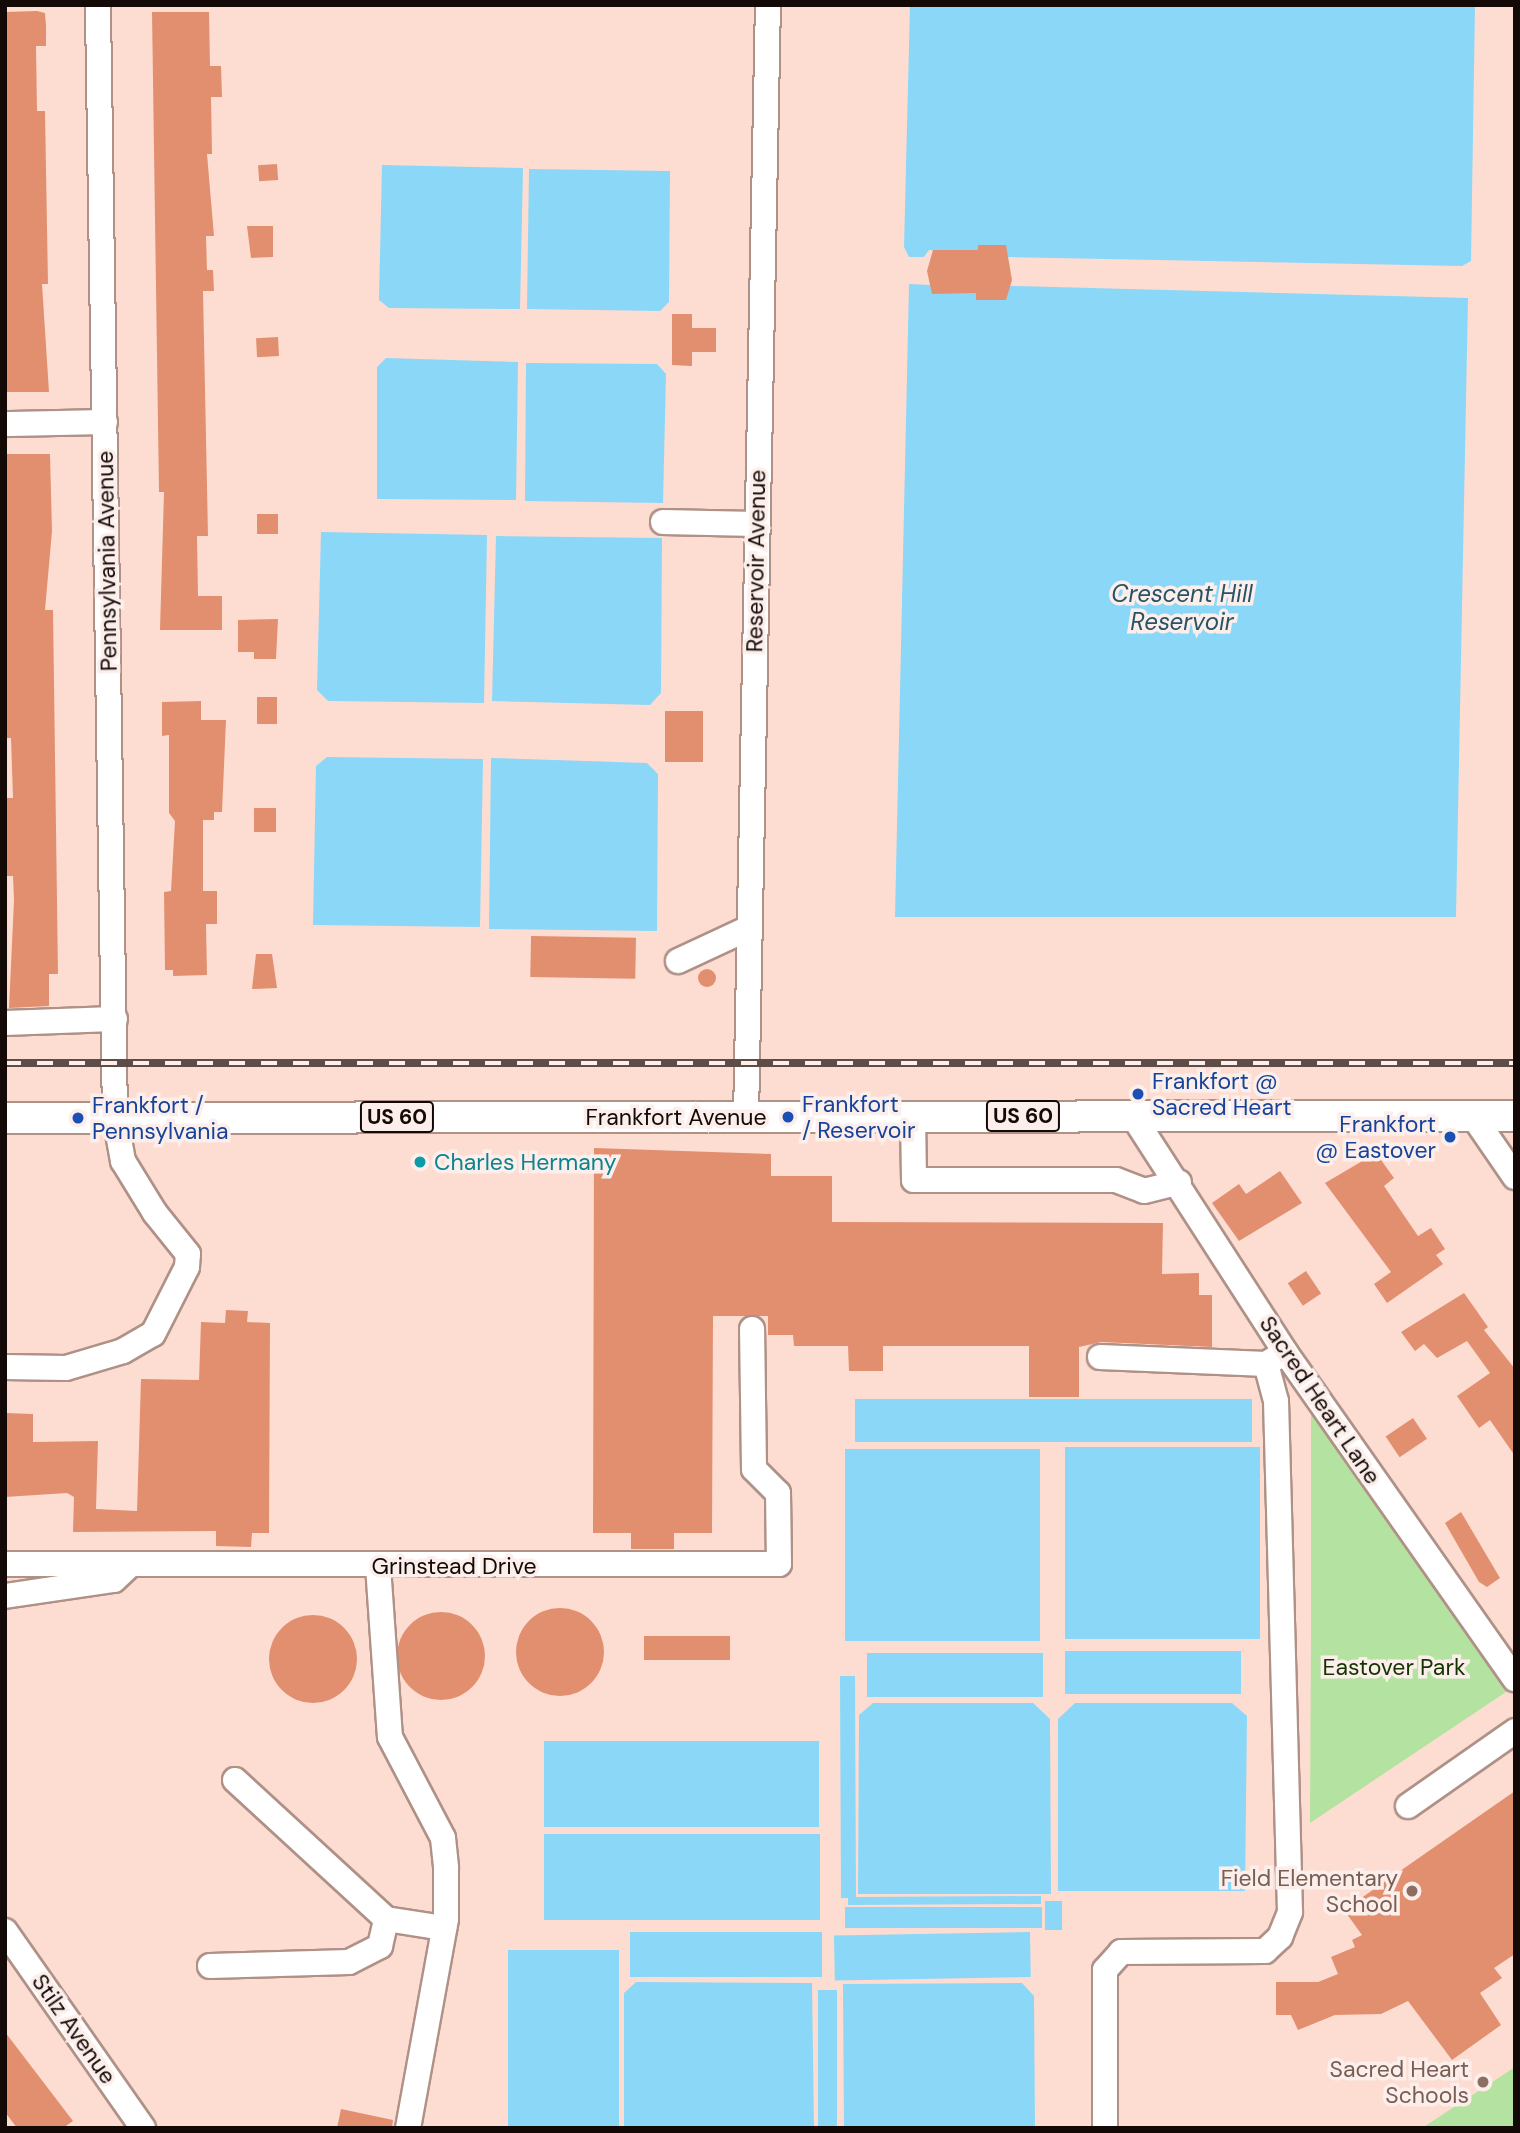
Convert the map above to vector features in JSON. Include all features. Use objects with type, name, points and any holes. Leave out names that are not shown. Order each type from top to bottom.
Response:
[{"type":"main road","name":"Frankfort Avenue","points":[[5,1118],[1515,1116]]},
{"type":"street","name":"Pennsylvania Avenue","points":[[5,1367],[66,1368],[124,1351],[153,1334],[187,1267],[188,1254],[155,1213],[123,1161],[115,1117],[98,5]]},
{"type":"street","name":"Reservoir Avenue","points":[[746,1116],[747,929],[768,5]]},
{"type":"street","points":[[5,424],[105,422]]},
{"type":"street","points":[[663,522],[757,524]]},
{"type":"street","points":[[678,961],[747,929]]},
{"type":"street","points":[[5,1023],[115,1019]]},
{"type":"street","points":[[913,1116],[914,1180],[1116,1180],[1143,1191],[1179,1182]]},
{"type":"street","name":"Sacred Heart Lane","points":[[1132,1116],[1179,1182],[1275,1358],[1515,1679]]},
{"type":"street","points":[[1473,1116],[1515,1177]]},
{"type":"street","name":"Grinstead Drive","points":[[5,1564],[114,1562],[128,1567],[779,1564],[778,1493],[754,1469],[752,1329]]},
{"type":"street","points":[[1100,1357],[1275,1358],[1290,1912],[1280,1937],[1265,1951],[1121,1952],[1105,1970],[1105,2128]]},
{"type":"street","points":[[378,1566],[390,1737],[443,1838],[444,1928],[408,2128]]},
{"type":"street","name":"Grinstead Drive","points":[[5,1596],[114,1580],[128,1567]]},
{"type":"street","points":[[1408,1805],[1515,1731]]},
{"type":"street","points":[[236,1780],[386,1919],[444,1928]]},
{"type":"street","points":[[210,1966],[349,1962],[380,1946],[386,1919]]},
{"type":"street","name":"Stilz Avenue","points":[[5,1931],[143,2128]]},
{"type":"green space","name":"Eastover Park","points":[[1311,1404],[1512,1688],[1310,1823],[1311,1626]]},
{"type":"green space","points":[[1515,2067],[1515,2128],[1422,2128]]},
{"type":"water","points":[[910,5],[1475,5],[1471,261],[1462,266],[1006,257],[1006,245],[978,245],[978,254],[929,250],[924,257],[909,257],[904,247]]},
{"type":"water","points":[[382,165],[523,168],[520,309],[389,308],[379,300]]},
{"type":"water","points":[[529,169],[670,171],[669,302],[660,311],[527,309]]},
{"type":"water","name":"Crescent Hill Reservoir","points":[[909,284],[932,285],[933,294],[1012,286],[1468,298],[1456,917],[895,917]]},
{"type":"water","points":[[386,358],[518,362],[516,500],[377,499],[377,367]]},
{"type":"water","points":[[526,363],[657,364],[666,374],[663,503],[525,501]]},
{"type":"water","points":[[321,532],[487,535],[484,703],[328,701],[317,690]]},
{"type":"water","points":[[496,536],[662,538],[661,693],[650,705],[492,701]]},
{"type":"water","points":[[327,757],[483,759],[480,927],[313,925],[316,766]]},
{"type":"water","points":[[491,758],[647,763],[658,774],[657,931],[489,929]]},
{"type":"water","points":[[855,1399],[1252,1399],[1252,1442],[855,1442]]},
{"type":"water","points":[[1065,1447],[1260,1447],[1260,1639],[1065,1639]]},
{"type":"water","points":[[845,1449],[1040,1449],[1040,1641],[845,1641]]},
{"type":"water","points":[[1065,1651],[1241,1651],[1241,1694],[1065,1694]]},
{"type":"water","points":[[867,1653],[1043,1653],[1043,1697],[867,1697]]},
{"type":"water","points":[[840,1676],[855,1676],[856,1897],[1041,1896],[1041,1904],[848,1905],[848,1898],[841,1898]]},
{"type":"water","points":[[873,1703],[1033,1703],[1050,1719],[1051,1894],[858,1894],[859,1715]]},
{"type":"water","points":[[1075,1703],[1232,1703],[1247,1716],[1245,1891],[1058,1891],[1058,1719]]},
{"type":"water","points":[[544,1741],[819,1741],[819,1827],[544,1827]]},
{"type":"water","points":[[544,1834],[820,1834],[820,1920],[544,1920]]},
{"type":"water","points":[[1045,1901],[1062,1901],[1062,1930],[1045,1930]]},
{"type":"water","points":[[845,1907],[1042,1907],[1042,1928],[845,1928]]},
{"type":"water","points":[[630,1932],[822,1932],[822,1977],[630,1977]]},
{"type":"water","points":[[1030,1932],[1031,1977],[835,1980],[834,1935]]},
{"type":"water","points":[[508,1950],[619,1950],[619,2128],[508,2128]]},
{"type":"water","points":[[636,1982],[812,1983],[814,2128],[624,2128],[624,1993]]},
{"type":"water","points":[[1022,1983],[1034,1996],[1035,2128],[844,2128],[843,1984]]},
{"type":"water","points":[[818,1990],[837,1990],[837,2128],[818,2128]]},
{"type":"building","points":[[5,12],[45,13],[46,26],[46,46],[36,46],[37,111],[45,111],[48,284],[42,284],[49,392],[5,392]]},
{"type":"building","points":[[152,12],[209,12],[210,66],[221,66],[222,97],[211,97],[212,154],[207,154],[214,236],[206,236],[207,270],[213,270],[214,291],[203,291],[208,536],[197,536],[198,596],[222,596],[222,630],[160,630],[164,492],[159,492]]},
{"type":"building","points":[[277,164],[278,180],[259,181],[258,165]]},
{"type":"building","points":[[247,226],[273,226],[273,257],[251,258]]},
{"type":"building","points":[[978,245],[1006,245],[1012,280],[1006,300],[976,300],[976,293],[932,294],[927,271],[933,250],[978,250]]},
{"type":"building","points":[[672,314],[692,314],[692,328],[716,328],[716,352],[692,352],[692,366],[672,365]]},
{"type":"building","points":[[278,337],[279,356],[257,357],[256,338]]},
{"type":"building","points":[[5,454],[50,454],[52,531],[45,610],[53,610],[58,974],[49,974],[49,1006],[9,1008],[14,900],[13,876],[7,876],[5,869],[5,798],[13,798],[11,738],[5,738]]},
{"type":"building","points":[[257,514],[278,514],[278,534],[257,534]]},
{"type":"building","points":[[278,619],[276,659],[254,659],[254,652],[238,652],[238,620]]},
{"type":"building","points":[[257,697],[277,697],[277,724],[257,724]]},
{"type":"building","points":[[201,701],[201,720],[226,720],[222,812],[214,812],[214,820],[203,820],[203,891],[217,891],[217,924],[206,924],[207,975],[173,976],[173,970],[165,970],[164,892],[171,891],[175,821],[169,813],[169,735],[162,736],[162,702]]},
{"type":"building","points":[[665,711],[703,711],[703,762],[665,762]]},
{"type":"building","points":[[254,808],[276,808],[276,832],[254,832]]},
{"type":"building","points":[[531,936],[636,938],[635,979],[530,977]]},
{"type":"building","points":[[256,954],[272,954],[277,988],[252,989]]},
{"type":"building","points":[[707,969],[713,972],[716,978],[713,984],[707,987],[701,984],[698,978],[701,972]]},
{"type":"building","points":[[594,1148],[771,1154],[771,1176],[832,1176],[832,1222],[1163,1223],[1162,1274],[1199,1273],[1199,1295],[1212,1295],[1212,1347],[1101,1342],[1079,1347],[1079,1397],[1029,1397],[1029,1346],[883,1346],[883,1371],[849,1371],[848,1346],[794,1346],[793,1335],[768,1335],[768,1316],[713,1316],[712,1533],[674,1533],[674,1549],[631,1549],[631,1533],[593,1533]]},
{"type":"building","points":[[1376,1153],[1394,1178],[1384,1186],[1418,1236],[1431,1228],[1445,1249],[1436,1255],[1443,1264],[1387,1303],[1374,1284],[1391,1272],[1325,1183]]},
{"type":"building","points":[[1280,1171],[1302,1203],[1239,1241],[1212,1203],[1239,1184],[1246,1194]]},
{"type":"building","points":[[1306,1271],[1321,1293],[1303,1306],[1288,1283]]},
{"type":"building","points":[[1464,1293],[1488,1327],[1484,1330],[1515,1369],[1515,1456],[1490,1420],[1479,1428],[1457,1396],[1490,1373],[1467,1341],[1437,1358],[1424,1344],[1415,1351],[1401,1332]]},
{"type":"building","points":[[226,1310],[248,1311],[247,1322],[270,1323],[269,1533],[252,1533],[251,1547],[216,1546],[216,1531],[73,1532],[74,1497],[67,1493],[5,1497],[5,1413],[33,1414],[33,1442],[98,1441],[96,1509],[137,1511],[141,1379],[199,1380],[201,1322],[225,1323]]},
{"type":"building","points":[[1413,1418],[1427,1439],[1400,1457],[1386,1436]]},
{"type":"building","points":[[1461,1512],[1500,1578],[1487,1587],[1479,1582],[1445,1523]]},
{"type":"building","points":[[551,1608],[569,1608],[585,1615],[597,1627],[604,1643],[604,1661],[597,1677],[585,1689],[569,1696],[551,1696],[535,1689],[523,1677],[516,1661],[516,1643],[523,1627],[535,1615]]},
{"type":"building","points":[[441,1612],[466,1619],[478,1631],[485,1656],[478,1681],[466,1693],[441,1700],[416,1693],[404,1681],[397,1656],[404,1631],[416,1619]]},
{"type":"building","points":[[304,1615],[322,1615],[338,1622],[350,1634],[357,1650],[357,1668],[350,1684],[338,1696],[322,1703],[304,1703],[288,1696],[276,1684],[269,1668],[269,1650],[276,1634],[288,1622]]},
{"type":"building","points":[[644,1636],[730,1636],[730,1660],[644,1660]]},
{"type":"building","name":"Field Elementary School","points":[[1515,1791],[1515,1954],[1494,1968],[1502,1978],[1480,1993],[1501,2025],[1452,2060],[1408,2001],[1381,2014],[1335,2015],[1298,2030],[1291,2015],[1276,2015],[1276,1982],[1318,1982],[1338,1974],[1331,1957],[1355,1947],[1352,1940],[1362,1935],[1344,1910]]},
{"type":"building","points":[[5,2032],[73,2121],[63,2128],[17,2128],[5,2112]]},
{"type":"building","points":[[341,2109],[393,2120],[392,2128],[337,2128]]},
{"type":"railway","points":[[5,1063],[1515,1063]]},
{"type":"place","name":"Frankfort @ Sacred Heart","points":[[1138,1094]]},
{"type":"place","name":"Frankfort / Reservoir","points":[[788,1117]]},
{"type":"place","name":"Frankfort / Pennsylvania","points":[[78,1118]]},
{"type":"place","name":"Frankfort @ Eastover","points":[[1450,1137]]},
{"type":"place","name":"Charles Hermany","points":[[420,1162]]},
{"type":"place","name":"Field Elementary School","points":[[1412,1891]]},
{"type":"place","name":"Sacred Heart Schools","points":[[1483,2082]]}]
